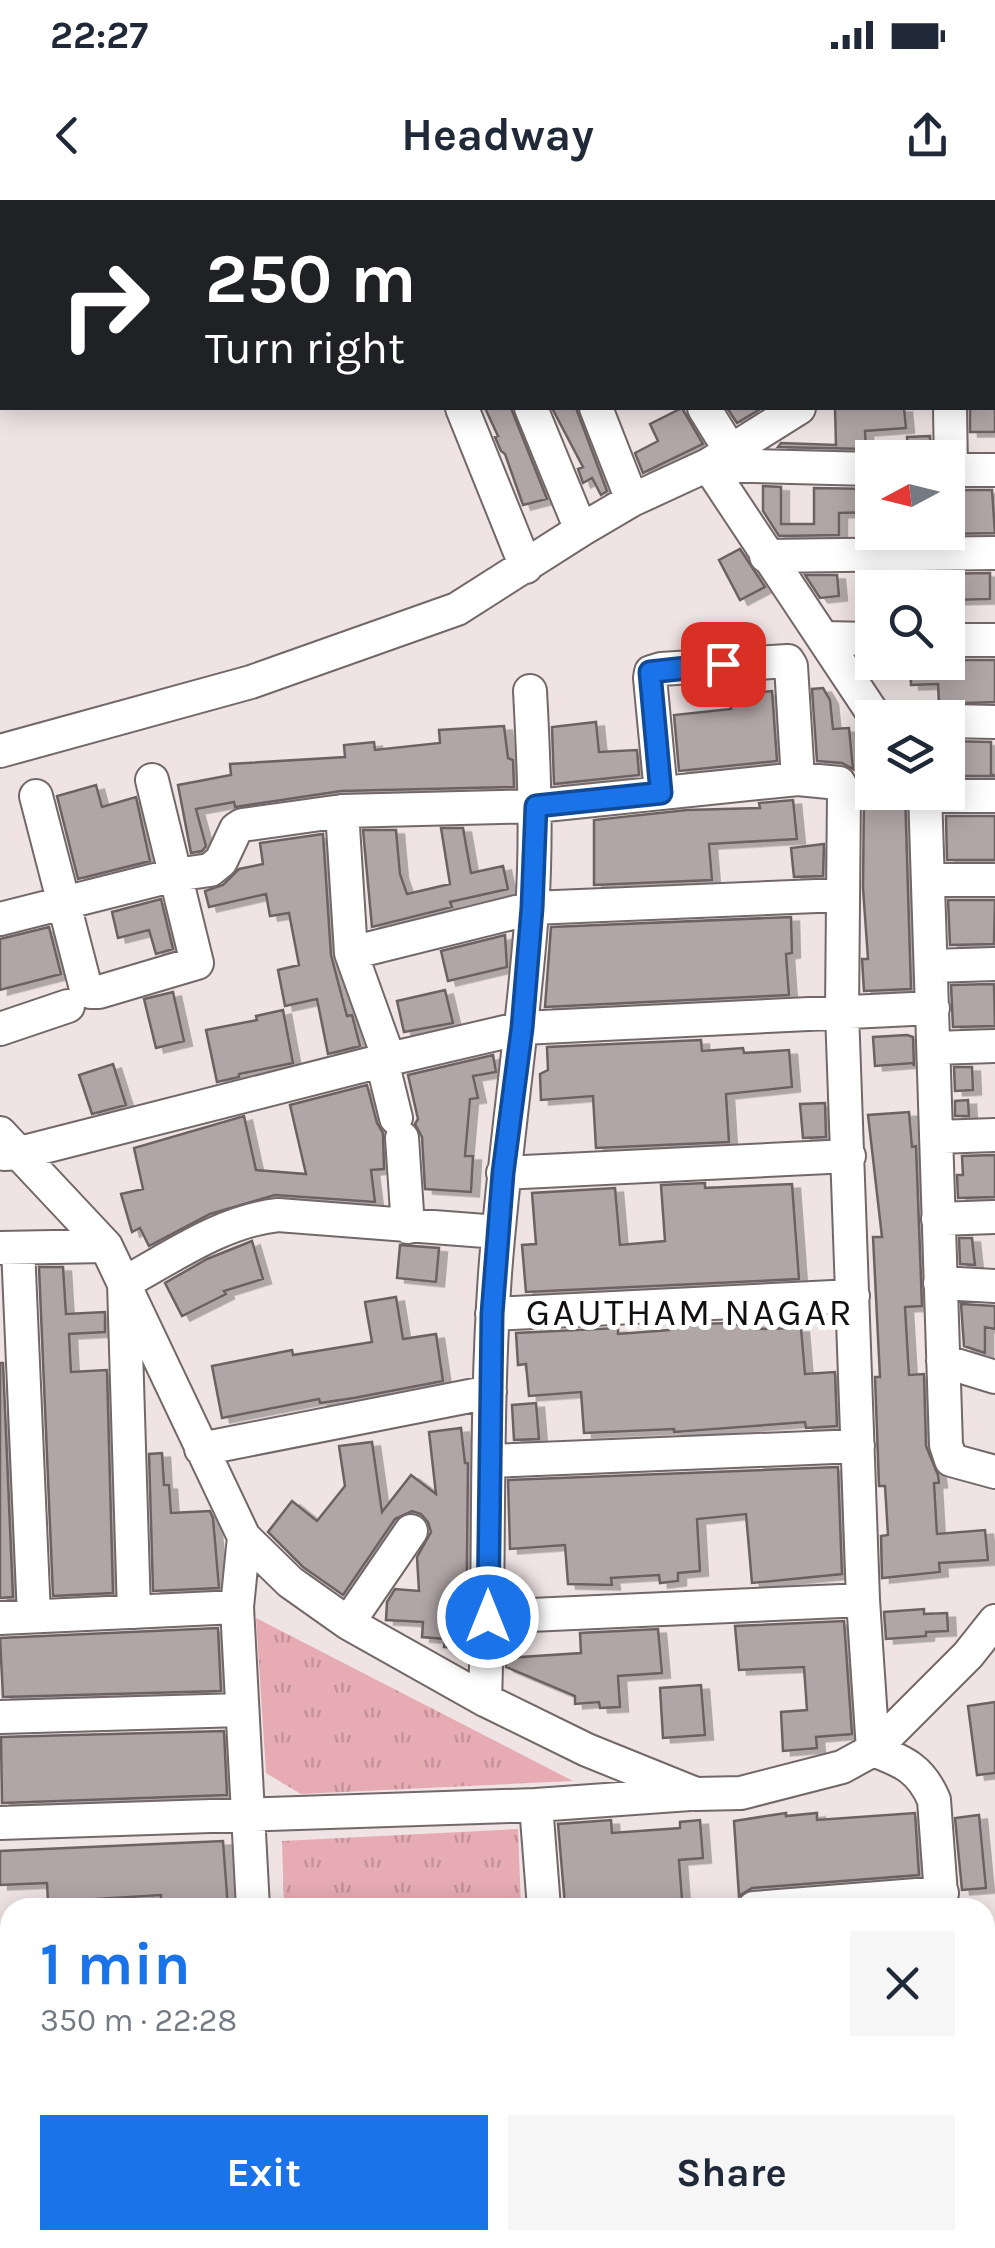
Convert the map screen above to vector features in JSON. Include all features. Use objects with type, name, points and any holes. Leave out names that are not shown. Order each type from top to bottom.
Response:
[{"type":"street","points":[[463,410],[526,567]]},
{"type":"street","points":[[532,410],[581,530]]},
{"type":"street","points":[[597,410],[632,500]]},
{"type":"street","points":[[705,410],[719,458],[766,556],[864,700]]},
{"type":"street","points":[[0,751],[252,682],[458,609],[581,530],[632,500],[719,458],[796,410]]},
{"type":"street","points":[[950,410],[950,440]]},
{"type":"street","points":[[719,458],[855,467]]},
{"type":"street","points":[[965,470],[995,470]]},
{"type":"street","points":[[766,556],[995,553]]},
{"type":"street","points":[[823,638],[855,639]]},
{"type":"street","points":[[965,640],[995,640]]},
{"type":"street","points":[[661,793],[650,672],[662,668],[788,662],[792,666],[798,779]]},
{"type":"street","points":[[484,1700],[492,1314],[532,908],[536,806],[530,691]]},
{"type":"street","points":[[965,721],[995,722]]},
{"type":"street","points":[[0,919],[175,875],[210,870],[221,862],[236,829],[242,825],[342,811],[536,806],[798,779],[839,783],[844,792],[842,1012],[863,1600],[873,1750]]},
{"type":"street","points":[[36,796],[85,985],[91,992],[99,992],[197,964],[152,780]]},
{"type":"street","points":[[965,795],[995,796]]},
{"type":"street","points":[[926,810],[946,1445],[951,1460],[995,1472]]},
{"type":"street","points":[[342,811],[352,953],[386,1060],[399,1128],[408,1226]]},
{"type":"street","points":[[930,880],[995,880]]},
{"type":"street","points":[[352,953],[532,908],[841,895]]},
{"type":"street","points":[[931,966],[995,964]]},
{"type":"street","points":[[0,1029],[68,1006]]},
{"type":"street","points":[[7,1146],[522,1028],[933,1008]]},
{"type":"street","points":[[934,1048],[995,1046]]},
{"type":"street","points":[[936,1137],[995,1135]]},
{"type":"street","points":[[7,1146],[106,1246],[244,1538],[290,1582],[348,1622],[484,1700],[587,1750],[696,1794]]},
{"type":"street","points":[[503,1173],[849,1156]]},
{"type":"street","points":[[124,1284],[226,1228],[253,1218],[278,1215],[498,1232]]},
{"type":"street","points":[[938,1219],[995,1217]]},
{"type":"street","points":[[34,1616],[12,1338],[9,1248],[106,1246]]},
{"type":"street","points":[[940,1283],[995,1286]]},
{"type":"street","points":[[124,1284],[134,1612]]},
{"type":"street","points":[[492,1314],[853,1296]]},
{"type":"street","points":[[943,1361],[995,1377]]},
{"type":"street","points":[[201,1449],[490,1392]]},
{"type":"street","points":[[489,1462],[858,1446]]},
{"type":"street","points":[[348,1622],[410,1531]]},
{"type":"street","points":[[244,1538],[237,1607],[253,1898]]},
{"type":"street","points":[[488,1617],[863,1600]]},
{"type":"street","points":[[0,1618],[237,1607]]},
{"type":"street","points":[[0,1823],[536,1805],[742,1793],[842,1767],[873,1750],[968,1655],[995,1620]]},
{"type":"street","points":[[0,1717],[242,1710]]},
{"type":"street","points":[[873,1750],[908,1763],[928,1786],[934,1800],[942,1898]]},
{"type":"street","points":[[536,1805],[543,1898]]},
{"type":"green space","points":[[256,1618],[573,1781],[301,1794],[266,1773]]},
{"type":"green space","points":[[518,1829],[521,1898],[284,1898],[282,1841]]},
{"type":"building","points":[[486,410],[512,410],[547,499],[523,505],[495,437],[498,436]]},
{"type":"building","points":[[553,410],[577,410],[607,491],[601,495],[592,478],[583,483],[578,469],[583,467]]},
{"type":"building","points":[[683,410],[703,444],[643,473],[635,453],[658,441],[650,424]]},
{"type":"building","points":[[728,410],[759,410],[737,423]]},
{"type":"building","points":[[835,410],[904,410],[906,428],[865,431],[866,440],[855,440],[855,449],[778,447],[781,443],[836,445]]},
{"type":"building","points":[[970,410],[995,410],[995,432],[970,432]]},
{"type":"building","points":[[930,436],[930,440],[907,440]]},
{"type":"building","points":[[763,486],[781,487],[781,524],[814,524],[814,488],[855,489],[855,513],[839,513],[839,535],[779,536],[763,511]]},
{"type":"building","points":[[965,490],[992,490],[995,533],[965,534]]},
{"type":"building","points":[[740,549],[765,587],[740,600],[719,560]]},
{"type":"building","points":[[965,573],[990,573],[990,599],[965,600]]},
{"type":"building","points":[[805,575],[837,575],[839,596],[820,598]]},
{"type":"building","points":[[965,660],[995,660],[995,702],[939,700],[938,684],[911,685],[911,680],[965,680]]},
{"type":"building","points":[[823,688],[830,700],[833,729],[849,728],[853,769],[842,763],[817,761],[812,689]]},
{"type":"building","points":[[772,691],[777,761],[679,771],[674,715],[731,709],[729,695]]},
{"type":"building","points":[[596,722],[599,752],[637,750],[639,775],[554,784],[552,727]]},
{"type":"building","points":[[504,726],[508,758],[513,760],[514,787],[341,791],[196,809],[206,846],[191,853],[178,785],[231,775],[230,764],[345,757],[344,745],[374,742],[375,750],[440,743],[439,730]]},
{"type":"building","points":[[965,741],[991,742],[991,774],[995,776],[965,776]]},
{"type":"building","points":[[96,785],[102,807],[136,797],[150,861],[78,879],[57,796]]},
{"type":"building","points":[[793,800],[797,839],[709,844],[712,880],[594,885],[594,820],[687,810],[760,808],[759,803]]},
{"type":"building","points":[[864,810],[906,810],[911,989],[864,991],[862,959],[868,959],[863,888]]},
{"type":"building","points":[[946,816],[995,816],[995,860],[947,860]]},
{"type":"building","points":[[441,828],[463,828],[471,873],[503,866],[508,889],[450,902],[452,907],[372,927],[363,830],[396,830],[400,874],[407,894],[450,884]]},
{"type":"building","points":[[323,834],[331,955],[347,1016],[352,1015],[360,1046],[328,1054],[317,999],[285,1006],[278,970],[299,965],[289,913],[270,916],[266,894],[209,907],[205,891],[223,885],[239,869],[263,864],[260,843]]},
{"type":"building","points":[[824,844],[823,876],[794,877],[791,848]]},
{"type":"building","points":[[161,899],[173,949],[156,954],[149,930],[118,938],[112,912]]},
{"type":"building","points":[[948,900],[995,900],[994,944],[950,945]]},
{"type":"building","points":[[791,917],[792,953],[786,954],[789,995],[545,1007],[551,927]]},
{"type":"building","points":[[49,927],[61,974],[0,990],[0,939]]},
{"type":"building","points":[[505,935],[507,967],[448,981],[441,951]]},
{"type":"building","points":[[994,984],[995,1026],[953,1027],[951,985]]},
{"type":"building","points":[[445,990],[453,1023],[404,1032],[397,1001]]},
{"type":"building","points":[[173,992],[184,1041],[156,1048],[144,999]]},
{"type":"building","points":[[283,1010],[293,1063],[217,1082],[206,1030],[257,1020],[256,1016]]},
{"type":"building","points":[[873,1037],[913,1037],[914,1066],[875,1066]]},
{"type":"building","points":[[701,1040],[702,1051],[789,1050],[792,1087],[726,1094],[729,1142],[596,1148],[593,1096],[541,1100],[540,1074],[548,1070],[547,1047]]},
{"type":"building","points":[[493,1055],[496,1072],[473,1076],[478,1098],[470,1099],[465,1156],[473,1156],[471,1192],[425,1189],[422,1137],[415,1124],[418,1119],[408,1075]]},
{"type":"building","points":[[113,1064],[126,1105],[92,1114],[79,1075]]},
{"type":"building","points":[[954,1067],[972,1067],[973,1090],[955,1091]]},
{"type":"building","points":[[367,1085],[383,1133],[384,1169],[371,1170],[375,1202],[275,1195],[210,1214],[149,1246],[140,1228],[132,1232],[121,1194],[143,1189],[134,1148],[244,1116],[256,1170],[306,1174],[290,1105]]},
{"type":"building","points":[[968,1100],[969,1116],[955,1116],[955,1101]]},
{"type":"building","points":[[825,1103],[826,1137],[803,1138],[800,1104]]},
{"type":"building","points":[[909,1112],[912,1147],[916,1146],[922,1306],[905,1307],[909,1375],[924,1374],[926,1446],[939,1483],[934,1483],[937,1534],[985,1530],[988,1560],[939,1563],[940,1572],[882,1578],[881,1536],[888,1535],[885,1486],[879,1486],[875,1377],[880,1377],[873,1237],[882,1237],[868,1115]]},
{"type":"building","points":[[995,1155],[995,1197],[958,1198],[957,1175],[963,1175],[962,1156]]},
{"type":"building","points":[[705,1183],[705,1188],[792,1184],[799,1279],[526,1292],[522,1245],[536,1244],[532,1193],[615,1188],[620,1245],[665,1241],[661,1185]]},
{"type":"building","points":[[959,1238],[972,1238],[975,1265],[960,1264]]},
{"type":"building","points":[[252,1241],[263,1279],[224,1291],[226,1294],[182,1316],[165,1283],[207,1259]]},
{"type":"building","points":[[400,1245],[439,1248],[436,1282],[397,1278]]},
{"type":"building","points":[[39,1267],[63,1267],[66,1314],[105,1312],[105,1332],[69,1334],[71,1372],[107,1370],[113,1593],[53,1596]]},
{"type":"building","points":[[396,1297],[403,1339],[436,1334],[443,1381],[222,1418],[212,1366],[292,1350],[293,1355],[372,1342],[365,1302]]},
{"type":"building","points":[[961,1304],[995,1306],[995,1329],[985,1327],[985,1353],[964,1346]]},
{"type":"building","points":[[758,1323],[758,1329],[801,1328],[805,1374],[835,1372],[837,1426],[806,1428],[805,1422],[674,1432],[584,1433],[581,1392],[529,1396],[526,1364],[518,1365],[516,1333],[618,1328],[618,1334],[669,1330],[669,1325]]},
{"type":"building","points":[[0,1363],[13,1597],[0,1598]]},
{"type":"building","points":[[536,1403],[539,1439],[514,1440],[512,1405]]},
{"type":"building","points":[[461,1428],[468,1463],[466,1648],[444,1647],[445,1639],[422,1637],[423,1622],[386,1620],[387,1602],[395,1589],[419,1591],[417,1557],[431,1532],[421,1514],[412,1511],[395,1519],[343,1595],[303,1567],[268,1532],[292,1501],[317,1521],[345,1486],[339,1446],[372,1442],[382,1512],[411,1475],[436,1494],[429,1432]]},
{"type":"building","points":[[162,1453],[171,1513],[210,1511],[213,1518],[219,1588],[153,1591],[149,1454]]},
{"type":"building","points":[[838,1467],[842,1574],[752,1583],[746,1514],[697,1519],[700,1571],[678,1573],[678,1581],[660,1583],[659,1575],[611,1578],[612,1585],[568,1584],[565,1545],[510,1549],[508,1480]]},
{"type":"building","points":[[924,1609],[924,1614],[947,1613],[948,1631],[886,1639],[884,1612]]},
{"type":"building","points":[[844,1621],[852,1734],[816,1737],[817,1748],[783,1751],[781,1712],[807,1710],[804,1667],[739,1670],[735,1626]]},
{"type":"building","points":[[218,1628],[221,1691],[3,1697],[0,1638]]},
{"type":"building","points":[[658,1629],[662,1673],[618,1676],[620,1707],[600,1708],[599,1702],[575,1704],[575,1696],[506,1667],[506,1658],[581,1653],[580,1633]]},
{"type":"building","points":[[701,1685],[705,1735],[663,1738],[660,1688]]},
{"type":"building","points":[[995,1702],[995,1773],[977,1775],[968,1706]]},
{"type":"building","points":[[224,1731],[227,1795],[2,1803],[1,1737]]},
{"type":"building","points":[[817,1813],[817,1820],[915,1813],[919,1875],[752,1888],[739,1896],[734,1821]]},
{"type":"building","points":[[979,1815],[986,1888],[962,1890],[955,1818]]},
{"type":"building","points":[[611,1820],[612,1833],[680,1828],[680,1822],[700,1820],[703,1858],[679,1860],[682,1898],[564,1898],[558,1824]]},
{"type":"building","points":[[223,1841],[227,1898],[161,1895],[48,1898],[47,1883],[0,1885],[0,1851]]},
{"type":"district","name":"GAUTHAM NAGAR","points":[[690,1312]]},
{"type":"route","points":[[488,1617],[492,1314],[503,1173],[522,1028],[536,806],[661,793],[650,672],[723,664]]}]
